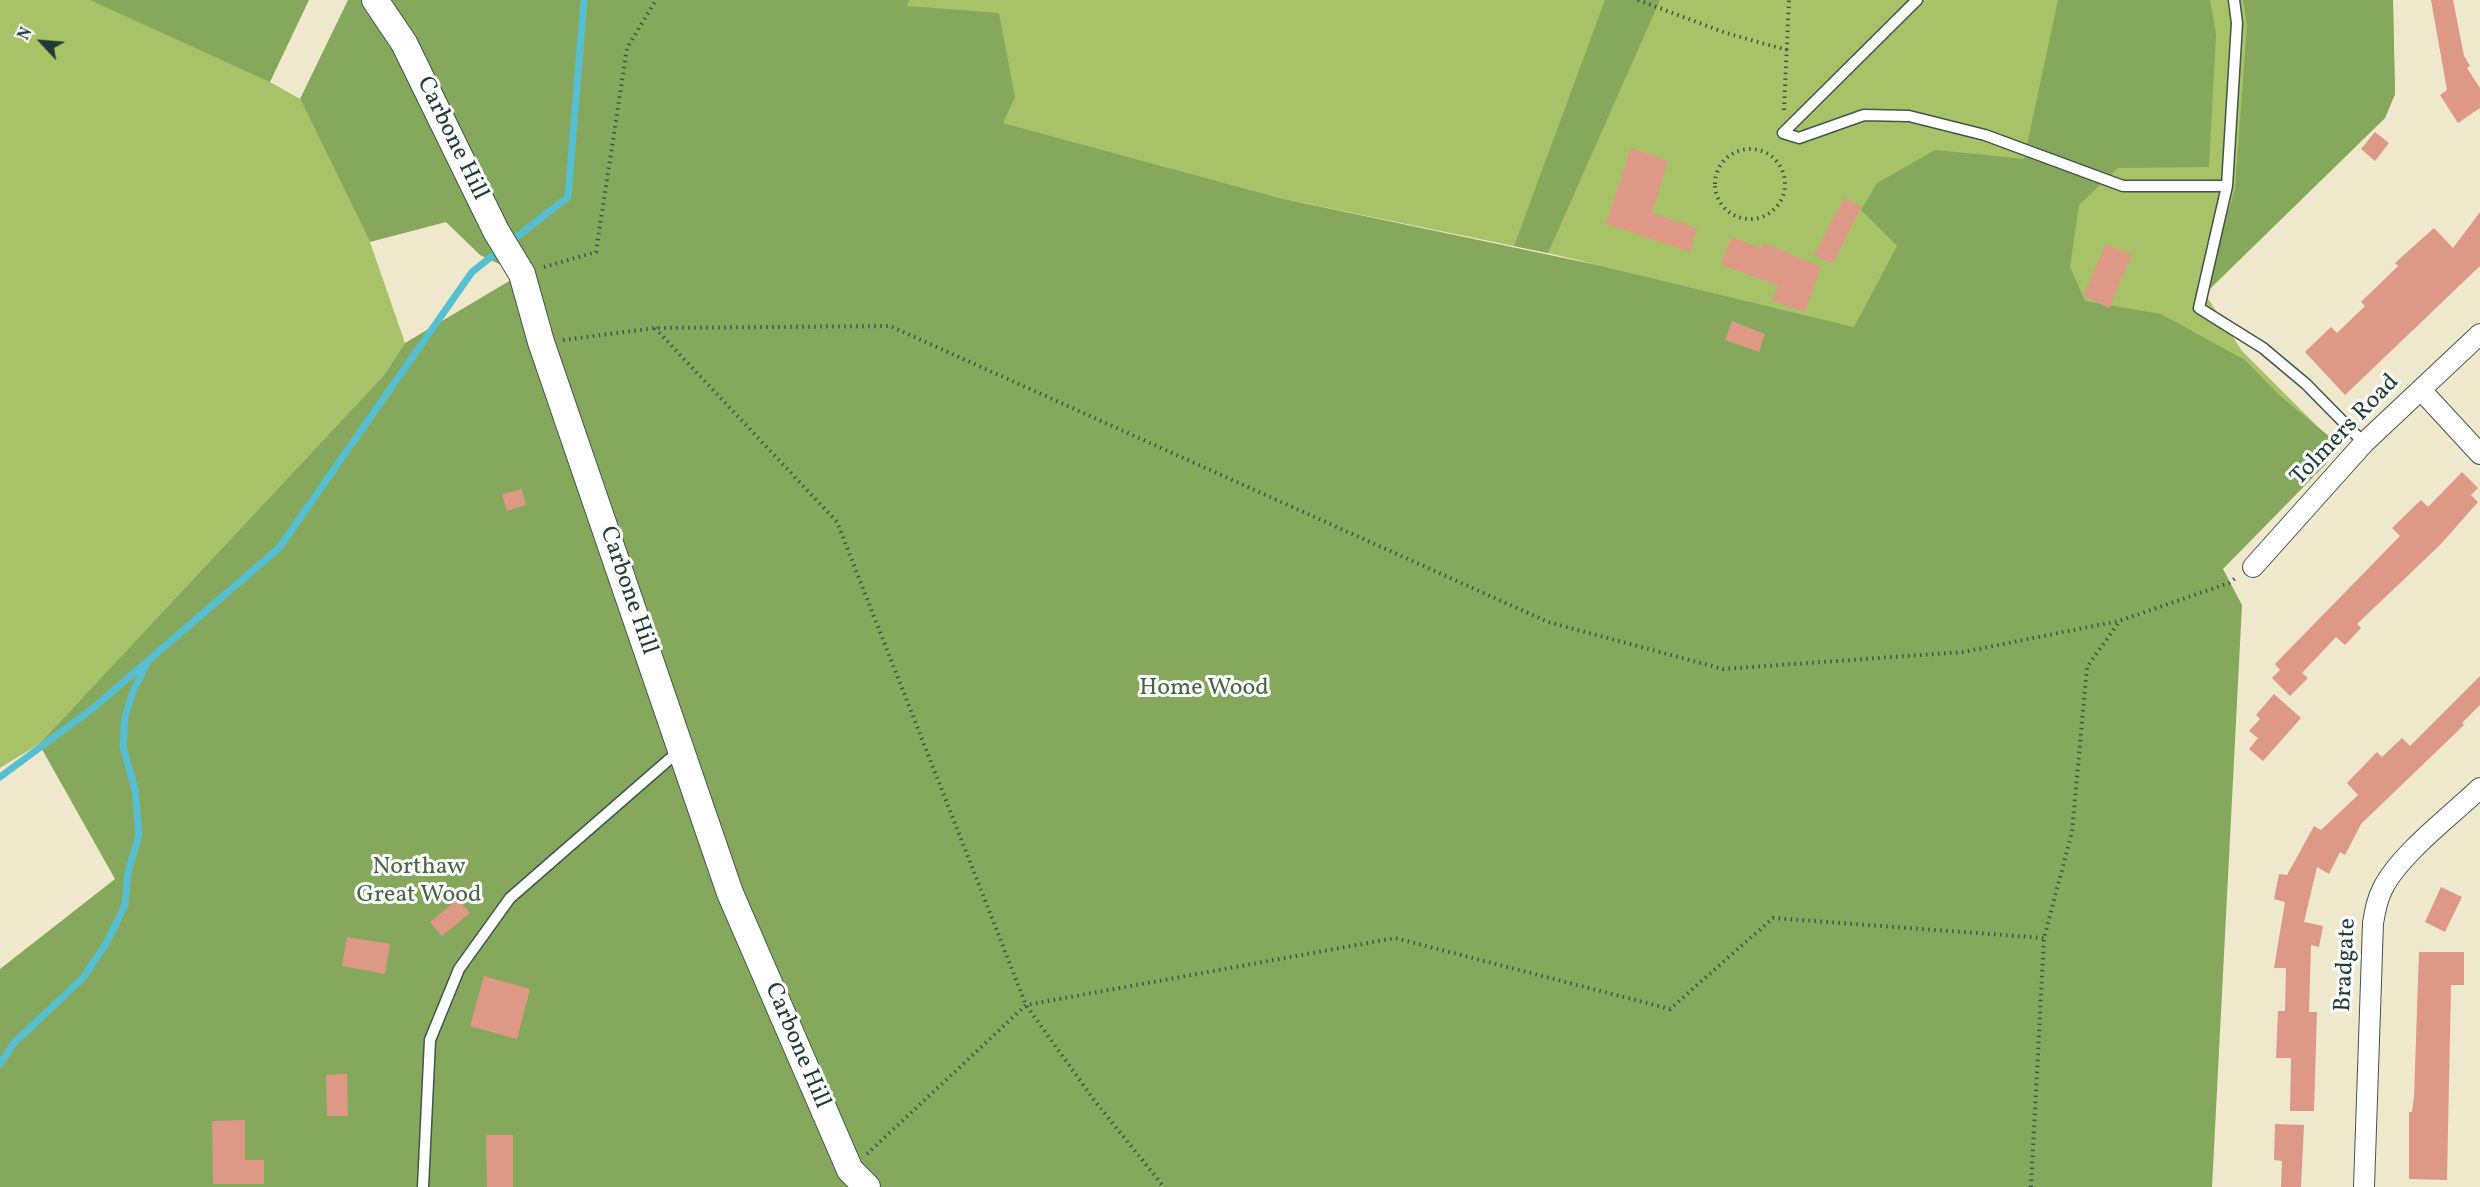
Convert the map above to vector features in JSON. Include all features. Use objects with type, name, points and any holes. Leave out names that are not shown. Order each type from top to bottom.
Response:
[{"type":"street","name":"Carbone Hill","points":[[375,0],[404,42],[496,231],[517,266],[730,893],[859,1179]]},
{"type":"street","name":"Tolmers Road","points":[[2253,567],[2364,443],[2480,334]]},
{"type":"street","points":[[2421,390],[2480,454]]},
{"type":"street","name":"Bradgate","points":[[2364,1187],[2373,923],[2376,904],[2383,887],[2402,862],[2480,788]]},
{"type":"lane","points":[[1917,0],[1783,133],[1799,138],[1864,116],[1909,116],[1985,135],[2123,186],[2227,186]]},
{"type":"lane","points":[[2234,0],[2237,23],[2227,186],[2199,308],[2262,348],[2306,384],[2364,443]]},
{"type":"lane","points":[[423,1187],[430,1040],[459,969],[510,898],[681,749]]},
{"type":"path","points":[[517,266],[596,252],[627,48],[656,0]]},
{"type":"path","points":[[1638,0],[1726,33],[1787,50]]},
{"type":"path","points":[[1772,156],[1783,133],[1790,0]]},
{"type":"path","points":[[1743,149],[1755,149],[1772,156],[1782,169],[1785,181],[1783,195],[1777,206],[1761,217],[1748,219],[1731,213],[1722,205],[1716,193],[1716,174],[1724,160],[1743,149]]},
{"type":"path","points":[[542,342],[655,328],[890,326],[1548,622],[1723,669],[1963,652],[2119,621],[2229,583],[2253,567]]},
{"type":"path","points":[[655,328],[837,522],[1026,1005],[1094,1100],[1164,1187]]},
{"type":"path","points":[[2031,1187],[2044,938],[2072,832],[2087,667],[2119,621]]},
{"type":"path","points":[[859,1179],[1026,1005],[1395,938],[1670,1009],[1773,918],[2044,938]]},
{"type":"green space","points":[[0,0],[205,0],[270,82],[300,99],[370,242],[405,343],[384,375],[39,744],[0,768]]},
{"type":"green space","points":[[90,0],[309,0],[270,82]]},
{"type":"green space","name":"Home Wood","points":[[348,0],[909,0],[907,6],[999,13],[1015,97],[1003,123],[1284,199],[1602,266],[1854,327],[1897,246],[1861,210],[1877,183],[1935,150],[2024,159],[2058,0],[2210,0],[2216,34],[2209,167],[2118,168],[2079,205],[2070,267],[2085,301],[2161,314],[2245,360],[2279,395],[2336,442],[2326,464],[2223,569],[2242,605],[2212,1187],[0,1187],[0,969],[115,879],[39,744],[384,375],[405,343],[521,274],[480,255],[446,222],[370,242],[300,99]]},
{"type":"green space","points":[[642,0],[2393,0],[2395,94],[2385,118],[2205,294],[2242,351],[2335,444],[1548,253],[1284,199],[1002,123]]},
{"type":"green space","points":[[1605,0],[1660,0],[1548,253],[1514,246]]},
{"type":"green space","points":[[2243,0],[2393,0],[2395,94],[2385,118],[2204,294],[2235,189],[2247,25]]},
{"type":"building","points":[[2431,0],[2453,0],[2464,56],[2470,66],[2467,68],[2480,88],[2480,108],[2458,123],[2440,95],[2447,90]]},
{"type":"building","points":[[2375,132],[2389,143],[2375,161],[2361,149]]},
{"type":"building","points":[[1631,148],[1668,161],[1652,213],[1697,228],[1690,252],[1606,224]]},
{"type":"building","points":[[1844,198],[1862,206],[1833,264],[1814,255]]},
{"type":"building","points":[[2480,212],[2480,266],[2345,395],[2305,352],[2331,327],[2337,333],[2365,306],[2361,302],[2398,266],[2395,263],[2434,228],[2453,248]]},
{"type":"building","points":[[1732,237],[1761,248],[1764,243],[1821,267],[1805,312],[1772,301],[1778,285],[1721,265]]},
{"type":"building","points":[[2106,244],[2132,255],[2109,308],[2083,296]]},
{"type":"building","points":[[1732,321],[1765,334],[1759,352],[1725,340]]},
{"type":"building","points":[[2462,472],[2478,488],[2471,495],[2478,502],[2440,545],[2357,624],[2361,628],[2345,645],[2336,637],[2302,673],[2308,678],[2290,696],[2272,678],[2280,670],[2275,664],[2400,536],[2392,528],[2421,500],[2428,507]]},
{"type":"building","points":[[522,489],[526,505],[507,511],[502,494]]},
{"type":"building","points":[[2480,676],[2480,705],[2462,723],[2464,725],[2361,824],[2345,855],[2340,852],[2329,874],[2317,867],[2304,922],[2323,926],[2319,947],[2311,945],[2309,1012],[2317,1012],[2314,1111],[2290,1111],[2291,1058],[2276,1058],[2278,1011],[2285,1011],[2286,968],[2274,968],[2285,902],[2274,899],[2279,874],[2287,875],[2314,826],[2321,830],[2358,795],[2347,783],[2377,752],[2382,757],[2402,738],[2410,746]]},
{"type":"building","points":[[2274,694],[2301,718],[2263,761],[2249,749],[2258,738],[2249,731],[2260,719],[2256,715]]},
{"type":"building","points":[[2441,887],[2462,897],[2445,932],[2425,922]]},
{"type":"building","points":[[458,899],[470,913],[442,936],[430,922]]},
{"type":"building","points":[[347,937],[390,944],[385,974],[342,966]]},
{"type":"building","points":[[2419,952],[2464,952],[2464,985],[2451,985],[2447,1180],[2409,1179],[2409,1112],[2412,1112],[2414,1097]]},
{"type":"building","points":[[484,976],[530,989],[517,1039],[470,1026]]},
{"type":"building","points":[[347,1074],[348,1116],[327,1116],[326,1075]]},
{"type":"building","points":[[245,1120],[245,1160],[264,1160],[264,1184],[213,1184],[212,1121]]},
{"type":"building","points":[[2275,1124],[2304,1125],[2301,1187],[2281,1187],[2282,1161],[2274,1160]]},
{"type":"building","points":[[486,1135],[513,1135],[513,1187],[487,1187]]},
{"type":"waterway","points":[[510,242],[568,197],[584,0]]},
{"type":"waterway","points":[[0,777],[92,709],[279,548],[472,272],[501,249]]},
{"type":"waterway","points":[[0,1064],[14,1043],[83,978],[107,942],[125,905],[128,872],[139,835],[135,789],[123,747],[125,717],[134,689],[147,664]]},
{"type":"park label","name":"Northaw Great Wood","points":[[419,883]]}]
